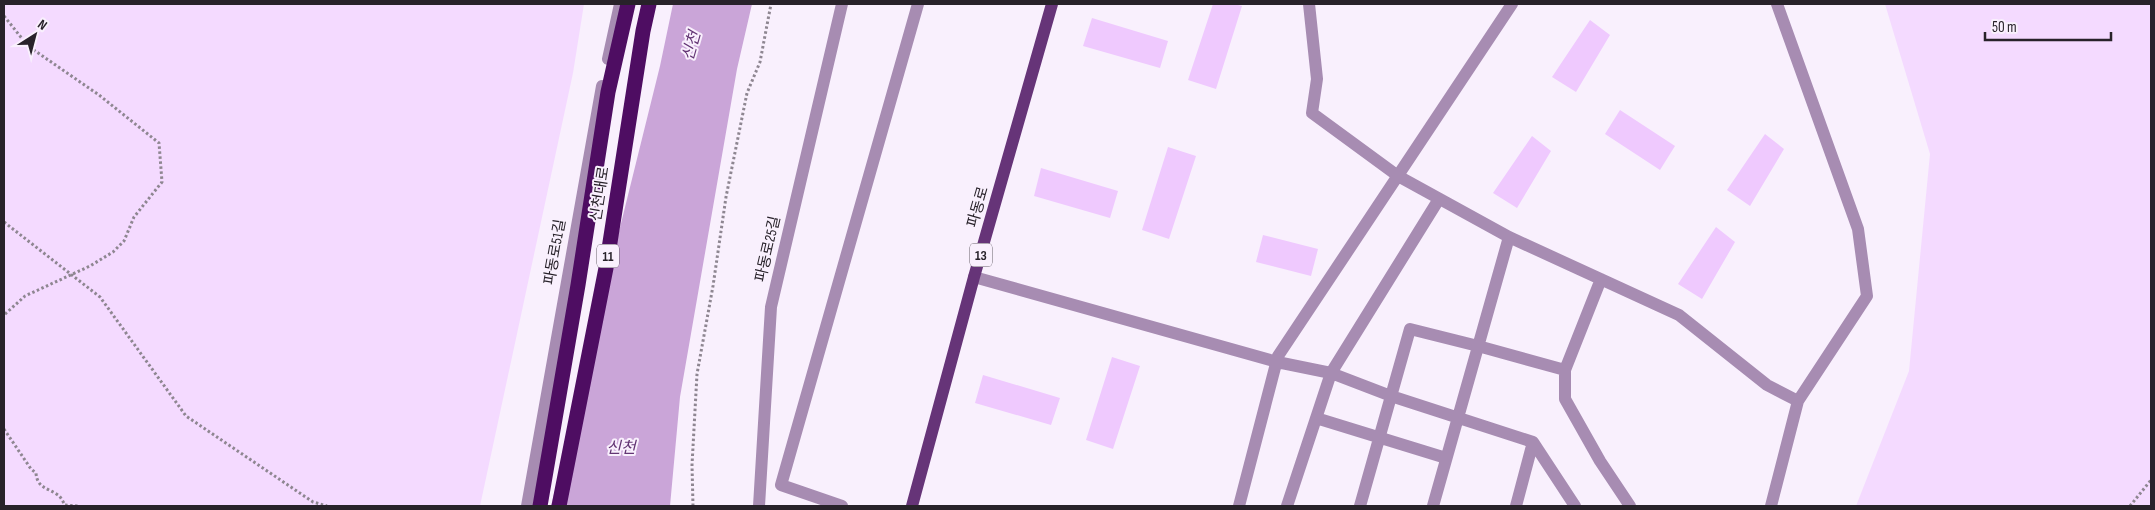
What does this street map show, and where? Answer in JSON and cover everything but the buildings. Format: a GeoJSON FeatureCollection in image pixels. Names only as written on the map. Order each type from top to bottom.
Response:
{"type":"FeatureCollection","features":[{"type":"Feature","properties":{"kind":"highway","name":"신천대로"},"geometry":{"type":"LineString","coordinates":[[540,506],[578,285],[608,92],[628,4]]}},
{"type":"Feature","properties":{"kind":"highway","name":"신천대로"},"geometry":{"type":"LineString","coordinates":[[559,506],[606,268],[643,31],[649,4]]}},
{"type":"Feature","properties":{"kind":"main road","name":"파동로"},"geometry":{"type":"LineString","coordinates":[[912,506],[974,277],[1052,4]]}},
{"type":"Feature","properties":{"kind":"street","name":"파동로51길"},"geometry":{"type":"LineString","coordinates":[[527,506],[595,119],[620,4]]}},
{"type":"Feature","properties":{"kind":"street","name":"파동로25길"},"geometry":{"type":"LineString","coordinates":[[759,506],[771,307],[842,4]]}},
{"type":"Feature","properties":{"kind":"street"},"geometry":{"type":"LineString","coordinates":[[781,485],[918,4]]}},
{"type":"Feature","properties":{"kind":"street"},"geometry":{"type":"LineString","coordinates":[[1309,4],[1317,79],[1312,113],[1398,176],[1439,199],[1509,237],[1679,315],[1767,385],[1798,401]]}},
{"type":"Feature","properties":{"kind":"street"},"geometry":{"type":"LineString","coordinates":[[1239,506],[1276,362],[1283,348],[1512,4]]}},
{"type":"Feature","properties":{"kind":"street"},"geometry":{"type":"LineString","coordinates":[[1771,506],[1798,401],[1867,296],[1858,229],[1777,4]]}},
{"type":"Feature","properties":{"kind":"street"},"geometry":{"type":"LineString","coordinates":[[1287,506],[1331,373],[1439,199]]}},
{"type":"Feature","properties":{"kind":"street"},"geometry":{"type":"LineString","coordinates":[[1432,506],[1509,237]]}},
{"type":"Feature","properties":{"kind":"street"},"geometry":{"type":"LineString","coordinates":[[974,277],[1276,362],[1331,373],[1391,396],[1533,442],[1576,506]]}},
{"type":"Feature","properties":{"kind":"street"},"geometry":{"type":"LineString","coordinates":[[1601,279],[1565,370],[1565,399],[1600,461],[1630,506]]}},
{"type":"Feature","properties":{"kind":"street"},"geometry":{"type":"LineString","coordinates":[[1360,506],[1410,330],[1565,370]]}},
{"type":"Feature","properties":{"kind":"street"},"geometry":{"type":"LineString","coordinates":[[1316,418],[1446,458]]}},
{"type":"Feature","properties":{"kind":"street"},"geometry":{"type":"LineString","coordinates":[[1516,506],[1533,442]]}},
{"type":"Feature","properties":{"kind":"street"},"geometry":{"type":"LineString","coordinates":[[760,478],[842,506]]}},
{"type":"Feature","properties":{"kind":"path"},"geometry":{"type":"LineString","coordinates":[[693,506],[692,464],[697,374],[713,286],[726,197],[747,93],[760,62],[771,4]]}},
{"type":"Feature","properties":{"kind":"path"},"geometry":{"type":"LineString","coordinates":[[4,16],[28,46],[98,94],[159,143],[162,182],[134,217],[124,241],[113,252],[90,266],[25,296],[4,315]]}},
{"type":"Feature","properties":{"kind":"path"},"geometry":{"type":"LineString","coordinates":[[4,222],[100,297],[186,416],[313,502],[327,506]]}},
{"type":"Feature","properties":{"kind":"path"},"geometry":{"type":"LineString","coordinates":[[4,429],[31,469],[36,473],[37,480],[41,486],[58,494],[65,505],[78,506]]}},
{"type":"Feature","properties":{"kind":"path"},"geometry":{"type":"LineString","coordinates":[[2130,506],[2151,480]]}},
{"type":"Feature","properties":{"kind":"shaded area"},"geometry":{"type":"Polygon","coordinates":[[[4,4],[584,4],[573,73],[480,506],[4,506],[4,4]]]}},
{"type":"Feature","properties":{"kind":"shaded area"},"geometry":{"type":"Polygon","coordinates":[[[1885,4],[2151,4],[2151,506],[1856,506],[1909,371],[1930,154],[1885,4]]]}},
{"type":"Feature","properties":{"kind":"water","name":"신천"},"geometry":{"type":"Polygon","coordinates":[[[673,4],[752,4],[737,69],[680,397],[670,506],[551,506],[660,66],[673,4]]]}}]}
